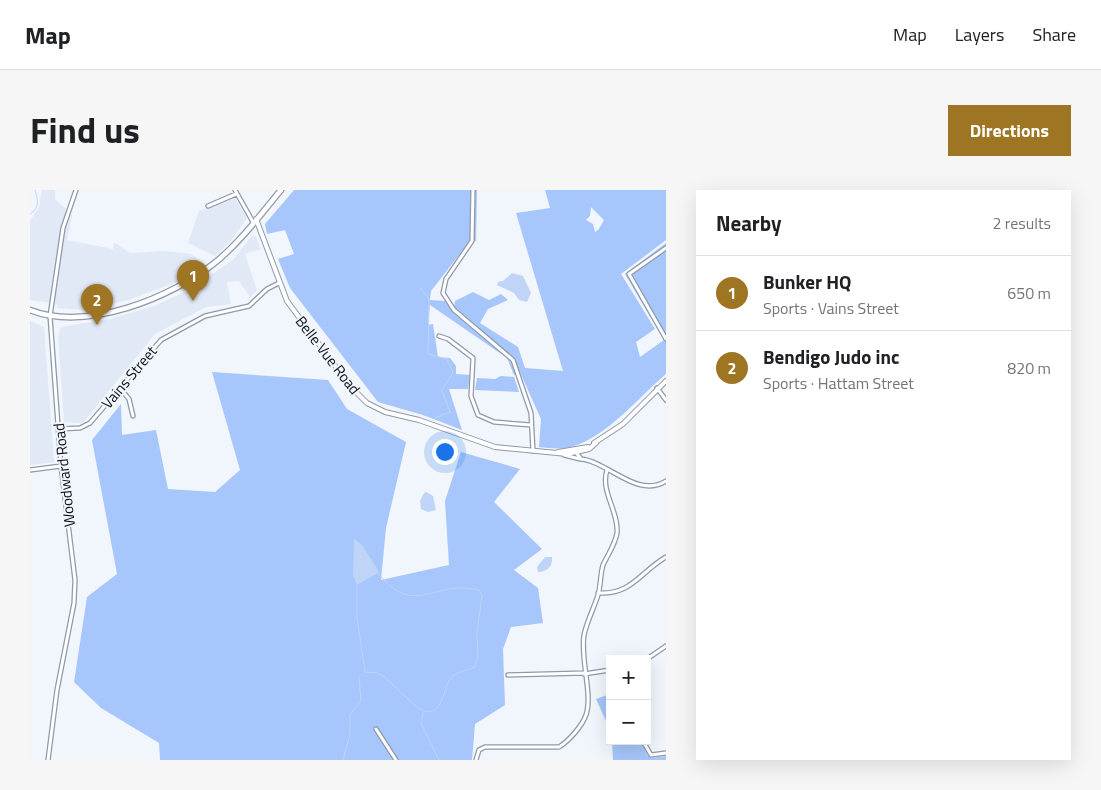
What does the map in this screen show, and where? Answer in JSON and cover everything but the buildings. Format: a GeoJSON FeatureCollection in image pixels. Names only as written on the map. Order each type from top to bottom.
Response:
{"type":"FeatureCollection","features":[{"type":"Feature","properties":{"kind":"main road"},"geometry":{"type":"LineString","coordinates":[[30,310],[50,316],[72,318],[98,314],[170,291],[219,260],[281,190]]}},
{"type":"Feature","properties":{"kind":"street","name":"Woodward Road"},"geometry":{"type":"LineString","coordinates":[[48,760],[57,690],[75,596],[74,566],[61,466],[50,316],[63,228],[76,190]]}},
{"type":"Feature","properties":{"kind":"street"},"geometry":{"type":"LineString","coordinates":[[473,190],[472,241],[446,279],[443,293],[454,310],[512,360],[530,413],[534,451]]}},
{"type":"Feature","properties":{"kind":"street","name":"Belle Vue Road"},"geometry":{"type":"LineString","coordinates":[[236,192],[262,233],[287,301],[350,386],[367,403],[385,412],[419,420],[488,446],[562,454],[588,449],[596,443]]}},
{"type":"Feature","properties":{"kind":"street"},"geometry":{"type":"LineString","coordinates":[[208,206],[236,192]]}},
{"type":"Feature","properties":{"kind":"street"},"geometry":{"type":"LineString","coordinates":[[666,248],[629,274],[666,338]]}},
{"type":"Feature","properties":{"kind":"street","name":"Vains Street"},"geometry":{"type":"LineString","coordinates":[[58,430],[80,428],[90,424],[149,352],[167,336],[205,316],[249,306],[267,289],[279,283]]}},
{"type":"Feature","properties":{"kind":"street"},"geometry":{"type":"LineString","coordinates":[[439,336],[448,339],[474,358],[471,396],[478,415],[494,422],[531,425]]}},
{"type":"Feature","properties":{"kind":"street"},"geometry":{"type":"LineString","coordinates":[[584,460],[577,451],[596,443],[623,424],[666,381]]}},
{"type":"Feature","properties":{"kind":"street"},"geometry":{"type":"LineString","coordinates":[[120,388],[130,399],[133,416]]}},
{"type":"Feature","properties":{"kind":"street"},"geometry":{"type":"LineString","coordinates":[[657,388],[666,400]]}},
{"type":"Feature","properties":{"kind":"street"},"geometry":{"type":"LineString","coordinates":[[584,460],[588,449]]}},
{"type":"Feature","properties":{"kind":"street","name":"Belle Vue Road"},"geometry":{"type":"LineString","coordinates":[[556,453],[577,451]]}},
{"type":"Feature","properties":{"kind":"street"},"geometry":{"type":"LineString","coordinates":[[562,454],[584,460],[640,484],[652,486],[666,480]]}},
{"type":"Feature","properties":{"kind":"street"},"geometry":{"type":"LineString","coordinates":[[30,470],[61,466]]}},
{"type":"Feature","properties":{"kind":"street"},"geometry":{"type":"LineString","coordinates":[[476,760],[479,750],[485,747],[552,748],[562,745],[581,723],[586,712],[588,700],[584,674],[584,635],[598,593],[602,569],[614,545],[617,532],[616,518],[605,481],[607,470]]}},
{"type":"Feature","properties":{"kind":"street"},"geometry":{"type":"LineString","coordinates":[[598,593],[615,593],[624,590],[666,557]]}},
{"type":"Feature","properties":{"kind":"street"},"geometry":{"type":"LineString","coordinates":[[651,656],[666,646]]}},
{"type":"Feature","properties":{"kind":"street"},"geometry":{"type":"LineString","coordinates":[[508,675],[584,674],[606,671]]}},
{"type":"Feature","properties":{"kind":"street"},"geometry":{"type":"LineString","coordinates":[[376,729],[396,760]]}},
{"type":"Feature","properties":{"kind":"street"},"geometry":{"type":"LineString","coordinates":[[646,745],[652,755],[666,753]]}},
{"type":"Feature","properties":{"kind":"shaded area"},"geometry":{"type":"Polygon","coordinates":[[[42,190],[55,190],[55,199],[72,215],[67,240],[113,249],[114,242],[130,253],[165,251],[191,254],[207,265],[177,282],[128,300],[85,310],[57,308],[57,304],[30,300],[30,221],[39,207],[42,190]]]}},
{"type":"Feature","properties":{"kind":"shaded area"},"geometry":{"type":"Polygon","coordinates":[[[294,190],[477,190],[476,241],[470,241],[431,291],[430,300],[445,301],[451,309],[509,358],[516,375],[514,375],[507,358],[430,305],[428,325],[433,324],[438,357],[450,358],[456,366],[456,374],[470,375],[468,389],[449,389],[462,430],[423,415],[378,402],[290,288],[278,259],[294,254],[285,230],[267,234],[265,224],[294,190]]]}},
{"type":"Feature","properties":{"kind":"shaded area"},"geometry":{"type":"Polygon","coordinates":[[[545,190],[666,190],[666,240],[621,274],[655,329],[636,342],[640,357],[664,340],[625,274],[666,243],[666,374],[599,434],[574,446],[561,448],[539,447],[541,419],[514,359],[454,308],[455,301],[473,292],[489,300],[501,294],[508,300],[488,309],[480,323],[518,347],[525,368],[563,371],[516,213],[550,208],[545,190]],[[591,207],[590,216],[586,220],[593,224],[595,232],[604,220],[591,207]]]}},
{"type":"Feature","properties":{"kind":"shaded area"},"geometry":{"type":"Polygon","coordinates":[[[235,198],[247,218],[230,242],[215,256],[188,243],[199,211],[235,198]]]}},
{"type":"Feature","properties":{"kind":"shaded area"},"geometry":{"type":"Polygon","coordinates":[[[252,236],[256,237],[261,249],[245,254],[257,291],[250,297],[239,281],[227,282],[231,304],[206,307],[155,334],[83,423],[64,422],[58,336],[61,327],[110,319],[154,306],[187,291],[233,260],[252,236]]]}},
{"type":"Feature","properties":{"kind":"shaded area"},"geometry":{"type":"Polygon","coordinates":[[[512,273],[523,276],[531,293],[527,302],[519,300],[514,293],[497,285],[498,282],[503,281],[512,273]]]}},
{"type":"Feature","properties":{"kind":"shaded area"},"geometry":{"type":"Polygon","coordinates":[[[30,321],[44,327],[54,462],[30,465],[30,321]]]}},
{"type":"Feature","properties":{"kind":"shaded area"},"geometry":{"type":"Polygon","coordinates":[[[212,372],[328,380],[347,409],[406,442],[386,528],[381,580],[449,565],[445,501],[461,452],[520,469],[494,502],[542,549],[514,570],[538,588],[543,623],[511,627],[503,649],[505,705],[475,724],[472,760],[160,760],[159,743],[101,708],[74,682],[87,597],[117,574],[92,440],[121,404],[122,435],[156,430],[168,489],[215,492],[240,470],[212,372]]]}},
{"type":"Feature","properties":{"kind":"shaded area"},"geometry":{"type":"Polygon","coordinates":[[[501,376],[514,377],[519,392],[475,390],[477,378],[495,379],[501,376]]]}},
{"type":"Feature","properties":{"kind":"shaded area"},"geometry":{"type":"Polygon","coordinates":[[[426,492],[433,496],[436,510],[428,512],[421,509],[420,501],[426,492]]]}},
{"type":"Feature","properties":{"kind":"shaded area"},"geometry":{"type":"Polygon","coordinates":[[[354,539],[362,545],[378,570],[378,573],[357,585],[353,575],[354,539]]]}},
{"type":"Feature","properties":{"kind":"shaded area"},"geometry":{"type":"Polygon","coordinates":[[[545,557],[552,557],[550,566],[547,570],[538,572],[537,567],[545,557]]]}},
{"type":"Feature","properties":{"kind":"shaded area"},"geometry":{"type":"Polygon","coordinates":[[[606,695],[606,721],[596,699],[606,695]]]}},
{"type":"Feature","properties":{"kind":"shaded area"},"geometry":{"type":"Polygon","coordinates":[[[612,745],[643,745],[651,758],[666,756],[666,760],[613,760],[612,745]]]}},
{"type":"Feature","properties":{"kind":"waterway"},"geometry":{"type":"LineString","coordinates":[[30,214],[37,206],[35,190]]}},
{"type":"Feature","properties":{"kind":"waterway"},"geometry":{"type":"LineString","coordinates":[[420,288],[429,299],[428,354],[447,359],[453,373],[442,390],[450,412],[435,418]]}},
{"type":"Feature","properties":{"kind":"waterway"},"geometry":{"type":"LineString","coordinates":[[357,585],[357,618],[365,672],[377,673],[383,676],[418,708],[432,711],[440,703],[452,676],[475,667],[478,656],[477,634],[482,595],[479,590],[463,588],[449,589],[425,595],[402,594],[378,573]]}},
{"type":"Feature","properties":{"kind":"waterway"},"geometry":{"type":"LineString","coordinates":[[343,760],[350,734],[350,715],[361,701],[359,677]]}},
{"type":"Feature","properties":{"kind":"waterway"},"geometry":{"type":"LineString","coordinates":[[423,713],[421,723],[439,760]]}},
{"type":"Feature","properties":{"kind":"place","name":"Bunker HQ"},"geometry":{"type":"Point","coordinates":[193,301]}},
{"type":"Feature","properties":{"kind":"place","name":"Bendigo Judo inc"},"geometry":{"type":"Point","coordinates":[97,325]}}]}
